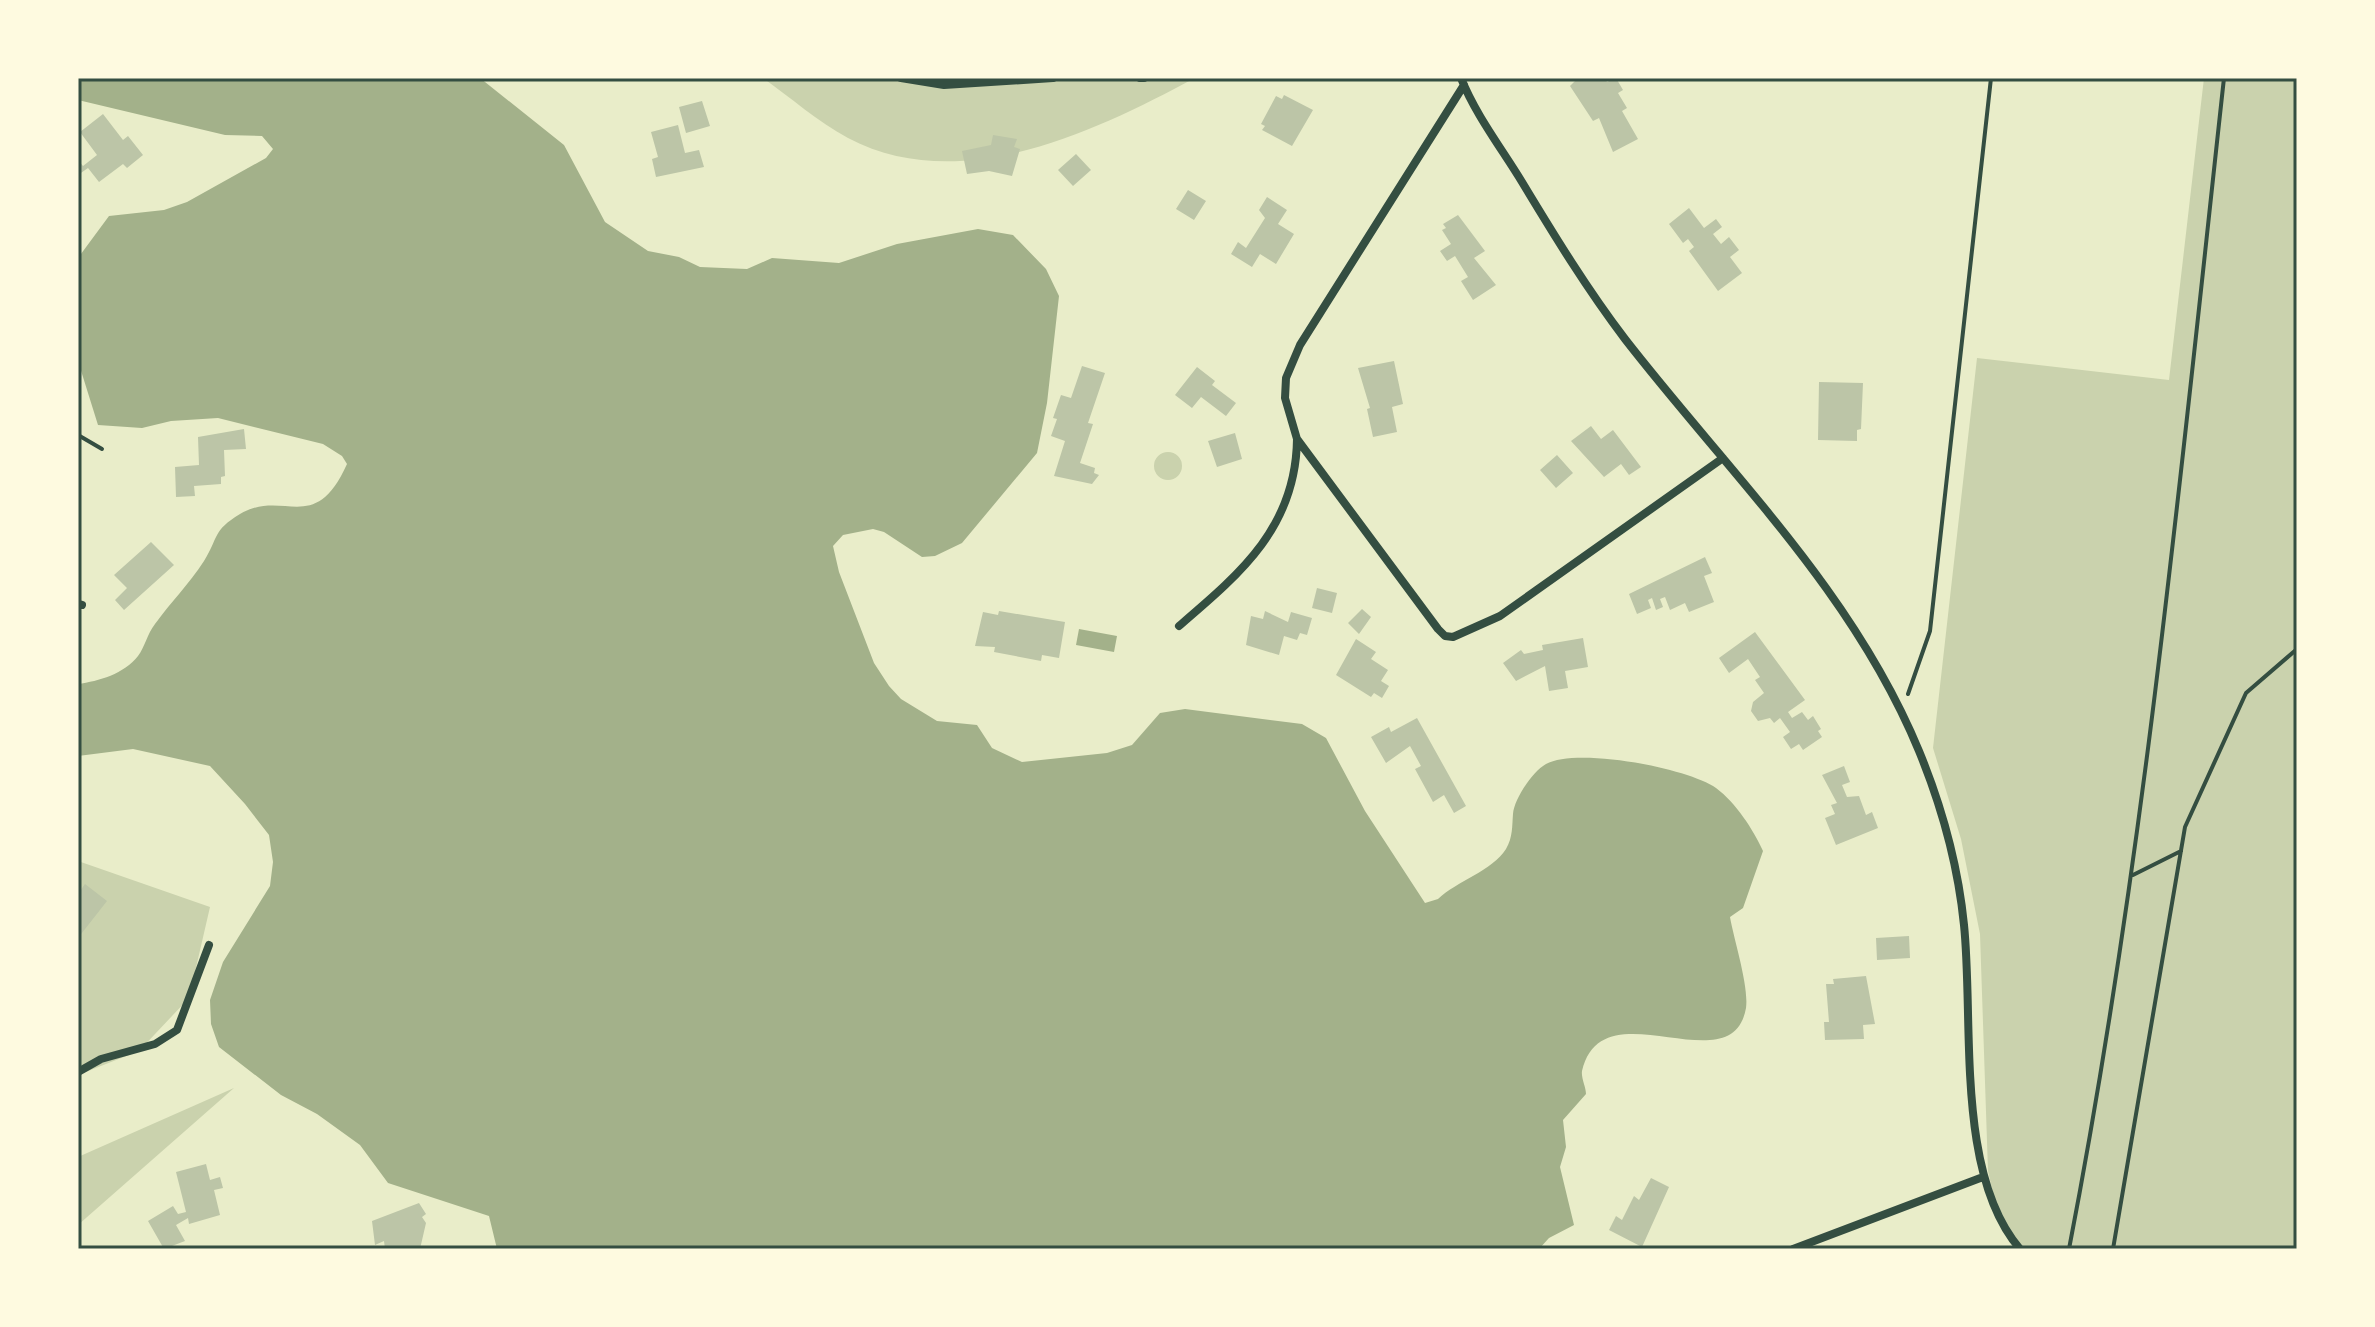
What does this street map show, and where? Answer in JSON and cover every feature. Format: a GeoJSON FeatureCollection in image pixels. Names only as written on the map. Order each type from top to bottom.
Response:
{"type":"FeatureCollection","features":[{"type":"Feature","properties":{"kind":"street"},"geometry":{"type":"LineString","coordinates":[[901,78],[944,85],[1053,78]]}},
{"type":"Feature","properties":{"kind":"street"},"geometry":{"type":"LineString","coordinates":[[1179,626],[1246,565],[1288,501],[1297,474],[1297,439],[1285,398],[1286,378],[1300,345],[1463,82],[1587,287],[1816,571],[1868,649],[1902,712],[1937,799],[1960,894],[1975,1127],[1983,1177],[1999,1220],[2020,1249]]}},
{"type":"Feature","properties":{"kind":"street"},"geometry":{"type":"LineString","coordinates":[[1297,439],[1438,629],[1445,636],[1453,637],[1500,616],[1723,458]]}},
{"type":"Feature","properties":{"kind":"street"},"geometry":{"type":"LineString","coordinates":[[78,1072],[101,1059],[155,1044],[177,1030],[209,945]]}},
{"type":"Feature","properties":{"kind":"street"},"geometry":{"type":"LineString","coordinates":[[1793,1249],[1983,1177]]}},
{"type":"Feature","properties":{"kind":"lane"},"geometry":{"type":"LineString","coordinates":[[78,435],[102,449]]}},
{"type":"Feature","properties":{"kind":"path"},"geometry":{"type":"LineString","coordinates":[[1902,712],[1930,631],[1991,78]]}},
{"type":"Feature","properties":{"kind":"path"},"geometry":{"type":"LineString","coordinates":[[2069,1249],[2099,1094],[2133,875],[2224,78]]}},
{"type":"Feature","properties":{"kind":"path"},"geometry":{"type":"LineString","coordinates":[[2113,1249],[2185,827],[2246,693],[2297,649]]}},
{"type":"Feature","properties":{"kind":"path"},"geometry":{"type":"LineString","coordinates":[[2133,875],[2181,850]]}},
{"type":"Feature","properties":{"kind":"shaded area"},"geometry":{"type":"Polygon","coordinates":[[[78,78],[480,78],[564,145],[605,222],[648,251],[679,257],[700,267],[747,269],[772,258],[839,263],[897,244],[978,229],[1013,235],[1046,269],[1059,296],[1047,403],[1037,453],[962,543],[935,556],[922,557],[884,532],[873,529],[843,535],[833,546],[839,572],[874,663],[889,686],[901,699],[937,721],[977,725],[992,748],[1022,762],[1107,753],[1132,745],[1160,713],[1185,709],[1302,724],[1326,738],[1365,811],[1425,903],[1438,899],[1500,857],[1510,840],[1513,814],[1520,793],[1546,764],[1561,759],[1606,759],[1658,767],[1702,781],[1716,788],[1737,809],[1763,851],[1743,908],[1730,917],[1746,999],[1746,1008],[1736,1030],[1717,1039],[1693,1040],[1639,1034],[1614,1036],[1594,1047],[1582,1071],[1586,1094],[1563,1120],[1566,1147],[1560,1167],[1574,1225],[1549,1238],[1539,1249],[497,1249],[489,1216],[388,1183],[360,1145],[317,1114],[281,1095],[219,1047],[211,1024],[210,1000],[223,962],[270,886],[273,862],[269,835],[245,804],[210,766],[133,749],[78,756],[78,684],[111,676],[132,662],[152,628],[209,553],[220,530],[231,520],[256,507],[298,507],[323,499],[335,486],[347,464],[342,456],[323,444],[218,418],[171,421],[142,428],[98,425],[78,361],[78,258],[109,216],[164,210],[187,202],[266,158],[273,149],[262,136],[225,135],[78,100],[78,78]]]}},
{"type":"Feature","properties":{"kind":"shaded area"},"geometry":{"type":"Polygon","coordinates":[[[763,78],[1195,78],[1156,99],[1070,136],[1026,150],[980,159],[935,161],[891,155],[848,138],[763,78]]]}},
{"type":"Feature","properties":{"kind":"shaded area"},"geometry":{"type":"Polygon","coordinates":[[[2204,78],[2297,78],[2297,1249],[2021,1249],[1997,1211],[1988,1171],[1980,934],[1961,839],[1933,748],[1977,358],[2169,380],[2204,78]]]}},
{"type":"Feature","properties":{"kind":"shaded area"},"geometry":{"type":"Polygon","coordinates":[[[1168,452],[1178,456],[1182,466],[1178,476],[1168,480],[1158,476],[1154,466],[1158,456],[1168,452]]]}},
{"type":"Feature","properties":{"kind":"shaded area"},"geometry":{"type":"Polygon","coordinates":[[[1079,629],[1117,636],[1114,652],[1076,645],[1079,629]]]}},
{"type":"Feature","properties":{"kind":"shaded area"},"geometry":{"type":"Polygon","coordinates":[[[78,861],[210,907],[189,998],[139,1051],[78,1075],[78,861]]]}},
{"type":"Feature","properties":{"kind":"shaded area"},"geometry":{"type":"Polygon","coordinates":[[[234,1088],[78,1225],[78,1157],[234,1088]]]}},
{"type":"Feature","properties":{"kind":"building"},"geometry":{"type":"Polygon","coordinates":[[[1578,78],[1605,78],[1607,82],[1616,78],[1623,90],[1618,93],[1627,108],[1622,111],[1638,139],[1613,152],[1599,118],[1593,121],[1570,86],[1578,78]]]}},
{"type":"Feature","properties":{"kind":"building"},"geometry":{"type":"Polygon","coordinates":[[[1284,95],[1313,110],[1292,146],[1262,130],[1265,126],[1261,124],[1276,96],[1282,99],[1284,95]]]}},
{"type":"Feature","properties":{"kind":"building"},"geometry":{"type":"Polygon","coordinates":[[[702,101],[710,126],[686,133],[679,107],[702,101]]]}},
{"type":"Feature","properties":{"kind":"building"},"geometry":{"type":"Polygon","coordinates":[[[103,114],[123,140],[128,136],[143,155],[127,168],[123,164],[99,182],[88,168],[78,175],[78,160],[83,166],[97,155],[80,132],[103,114]]]}},
{"type":"Feature","properties":{"kind":"building"},"geometry":{"type":"Polygon","coordinates":[[[678,125],[685,153],[699,150],[704,167],[656,177],[652,159],[658,157],[651,132],[678,125]]]}},
{"type":"Feature","properties":{"kind":"building"},"geometry":{"type":"Polygon","coordinates":[[[993,135],[1017,139],[1014,147],[1020,149],[1012,176],[989,171],[967,174],[962,151],[991,145],[993,135]]]}},
{"type":"Feature","properties":{"kind":"building"},"geometry":{"type":"Polygon","coordinates":[[[1076,154],[1091,170],[1073,186],[1058,170],[1076,154]]]}},
{"type":"Feature","properties":{"kind":"building"},"geometry":{"type":"Polygon","coordinates":[[[1188,190],[1206,201],[1194,220],[1176,209],[1188,190]]]}},
{"type":"Feature","properties":{"kind":"building"},"geometry":{"type":"Polygon","coordinates":[[[1267,197],[1287,210],[1278,224],[1294,234],[1276,264],[1260,254],[1252,267],[1231,254],[1238,242],[1246,248],[1265,218],[1259,210],[1267,197]]]}},
{"type":"Feature","properties":{"kind":"building"},"geometry":{"type":"Polygon","coordinates":[[[1689,208],[1704,228],[1716,219],[1722,227],[1713,234],[1721,244],[1729,237],[1739,250],[1730,257],[1742,273],[1718,291],[1689,251],[1694,247],[1688,239],[1683,243],[1669,224],[1689,208]]]}},
{"type":"Feature","properties":{"kind":"building"},"geometry":{"type":"Polygon","coordinates":[[[1458,215],[1485,251],[1474,258],[1496,285],[1473,300],[1461,281],[1468,277],[1455,256],[1447,261],[1440,251],[1451,244],[1442,230],[1446,228],[1443,224],[1458,215]]]}},
{"type":"Feature","properties":{"kind":"building"},"geometry":{"type":"Polygon","coordinates":[[[1394,361],[1403,404],[1392,407],[1397,432],[1373,437],[1367,409],[1370,408],[1358,368],[1394,361]]]}},
{"type":"Feature","properties":{"kind":"building"},"geometry":{"type":"Polygon","coordinates":[[[1082,366],[1105,373],[1088,423],[1093,424],[1080,463],[1095,468],[1094,473],[1099,475],[1092,484],[1054,476],[1065,441],[1051,436],[1057,419],[1053,418],[1061,395],[1071,398],[1082,366]]]}},
{"type":"Feature","properties":{"kind":"building"},"geometry":{"type":"Polygon","coordinates":[[[1197,367],[1215,381],[1212,385],[1236,403],[1226,416],[1201,397],[1192,408],[1175,395],[1197,367]]]}},
{"type":"Feature","properties":{"kind":"building"},"geometry":{"type":"Polygon","coordinates":[[[1819,382],[1863,383],[1861,429],[1857,430],[1857,441],[1818,440],[1819,382]]]}},
{"type":"Feature","properties":{"kind":"building"},"geometry":{"type":"Polygon","coordinates":[[[1591,426],[1601,439],[1613,430],[1641,467],[1629,475],[1621,464],[1604,477],[1571,441],[1591,426]]]}},
{"type":"Feature","properties":{"kind":"building"},"geometry":{"type":"Polygon","coordinates":[[[244,429],[246,449],[224,450],[225,476],[221,477],[221,484],[194,486],[195,496],[176,497],[175,467],[199,465],[198,437],[244,429]]]}},
{"type":"Feature","properties":{"kind":"building"},"geometry":{"type":"Polygon","coordinates":[[[1235,433],[1242,459],[1217,467],[1208,441],[1235,433]]]}},
{"type":"Feature","properties":{"kind":"building"},"geometry":{"type":"Polygon","coordinates":[[[1557,455],[1573,473],[1556,488],[1540,470],[1557,455]]]}},
{"type":"Feature","properties":{"kind":"building"},"geometry":{"type":"Polygon","coordinates":[[[151,542],[174,565],[124,610],[115,600],[127,588],[114,575],[151,542]]]}},
{"type":"Feature","properties":{"kind":"building"},"geometry":{"type":"Polygon","coordinates":[[[1705,557],[1712,573],[1704,576],[1714,602],[1689,612],[1685,603],[1670,610],[1665,597],[1660,599],[1663,607],[1656,610],[1652,598],[1648,600],[1651,608],[1637,614],[1629,594],[1705,557]]]}},
{"type":"Feature","properties":{"kind":"building"},"geometry":{"type":"Polygon","coordinates":[[[1317,588],[1337,593],[1332,613],[1312,608],[1317,588]]]}},
{"type":"Feature","properties":{"kind":"building"},"geometry":{"type":"Polygon","coordinates":[[[1362,609],[1371,617],[1359,634],[1348,623],[1362,609]]]}},
{"type":"Feature","properties":{"kind":"building"},"geometry":{"type":"Polygon","coordinates":[[[999,611],[1065,622],[1059,658],[1042,655],[1041,661],[994,652],[995,647],[975,646],[983,612],[998,615],[999,611]]]}},
{"type":"Feature","properties":{"kind":"building"},"geometry":{"type":"Polygon","coordinates":[[[1265,611],[1288,622],[1291,612],[1312,618],[1307,635],[1300,633],[1297,640],[1284,636],[1279,655],[1246,645],[1251,616],[1263,619],[1265,611]]]}},
{"type":"Feature","properties":{"kind":"building"},"geometry":{"type":"Polygon","coordinates":[[[1755,632],[1805,700],[1788,712],[1792,718],[1802,712],[1808,720],[1813,716],[1821,729],[1818,731],[1822,737],[1803,750],[1799,744],[1791,749],[1783,737],[1790,732],[1780,718],[1774,723],[1770,718],[1758,721],[1751,711],[1753,702],[1764,693],[1755,680],[1760,677],[1748,659],[1729,673],[1719,658],[1755,632]]]}},
{"type":"Feature","properties":{"kind":"building"},"geometry":{"type":"Polygon","coordinates":[[[1583,638],[1588,667],[1565,671],[1568,688],[1549,691],[1545,666],[1516,681],[1503,663],[1521,650],[1524,654],[1543,650],[1542,645],[1583,638]]]}},
{"type":"Feature","properties":{"kind":"building"},"geometry":{"type":"Polygon","coordinates":[[[1356,639],[1376,652],[1371,659],[1388,670],[1381,681],[1389,686],[1382,698],[1374,693],[1371,697],[1336,675],[1356,639]]]}},
{"type":"Feature","properties":{"kind":"building"},"geometry":{"type":"Polygon","coordinates":[[[1417,718],[1466,806],[1454,813],[1444,795],[1433,802],[1415,769],[1421,766],[1410,746],[1386,763],[1371,737],[1389,727],[1391,732],[1417,718]]]}},
{"type":"Feature","properties":{"kind":"building"},"geometry":{"type":"Polygon","coordinates":[[[1844,766],[1850,782],[1842,785],[1847,797],[1859,796],[1866,815],[1872,812],[1878,828],[1836,845],[1825,818],[1835,814],[1831,805],[1837,803],[1822,775],[1844,766]]]}},
{"type":"Feature","properties":{"kind":"building"},"geometry":{"type":"Polygon","coordinates":[[[85,884],[107,901],[78,938],[78,894],[85,884]]]}},
{"type":"Feature","properties":{"kind":"building"},"geometry":{"type":"Polygon","coordinates":[[[1909,936],[1910,958],[1877,960],[1876,938],[1909,936]]]}},
{"type":"Feature","properties":{"kind":"building"},"geometry":{"type":"Polygon","coordinates":[[[1866,976],[1875,1024],[1863,1025],[1864,1039],[1825,1040],[1824,1022],[1829,1022],[1826,984],[1834,984],[1833,979],[1866,976]]]}},
{"type":"Feature","properties":{"kind":"building"},"geometry":{"type":"Polygon","coordinates":[[[206,1164],[210,1180],[220,1177],[223,1188],[214,1190],[220,1215],[189,1224],[188,1218],[176,1225],[185,1241],[164,1249],[148,1221],[173,1206],[178,1214],[186,1212],[176,1172],[206,1164]]]}},
{"type":"Feature","properties":{"kind":"building"},"geometry":{"type":"Polygon","coordinates":[[[1651,1178],[1669,1187],[1642,1247],[1609,1230],[1616,1216],[1622,1220],[1634,1196],[1639,1200],[1651,1178]]]}},
{"type":"Feature","properties":{"kind":"building"},"geometry":{"type":"Polygon","coordinates":[[[419,1203],[426,1214],[422,1217],[426,1223],[420,1249],[385,1249],[384,1241],[375,1245],[372,1221],[419,1203]]]}}]}
